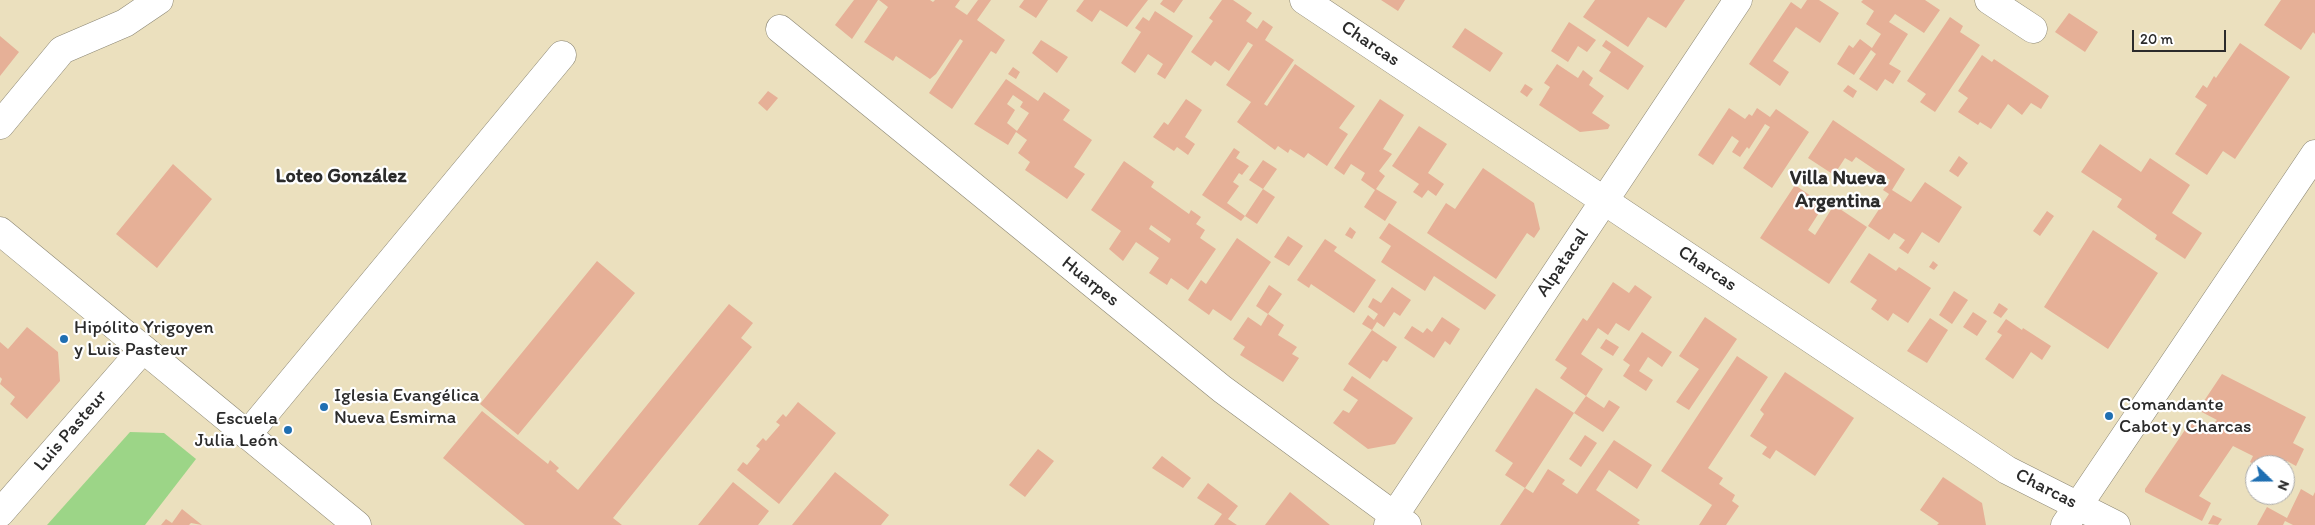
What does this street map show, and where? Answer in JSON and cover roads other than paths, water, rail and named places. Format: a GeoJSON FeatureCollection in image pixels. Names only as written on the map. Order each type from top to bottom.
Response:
{"type":"FeatureCollection","features":[{"type":"Feature","properties":{"kind":"street"},"geometry":{"type":"LineString","coordinates":[[0,125],[62,50],[125,23],[159,0]]}},
{"type":"Feature","properties":{"kind":"street","name":"Charcas"},"geometry":{"type":"LineString","coordinates":[[1304,0],[2072,515],[2116,525]]}},
{"type":"Feature","properties":{"kind":"street","name":"Alpatacal"},"geometry":{"type":"LineString","coordinates":[[1397,522],[1604,201],[1738,0]]}},
{"type":"Feature","properties":{"kind":"street"},"geometry":{"type":"LineString","coordinates":[[1989,0],[2033,29]]}},
{"type":"Feature","properties":{"kind":"street","name":"Huarpes"},"geometry":{"type":"LineString","coordinates":[[780,29],[1222,389],[1397,522]]}},
{"type":"Feature","properties":{"kind":"street"},"geometry":{"type":"LineString","coordinates":[[247,435],[562,54]]}},
{"type":"Feature","properties":{"kind":"street"},"geometry":{"type":"LineString","coordinates":[[2072,515],[2315,154]]}},
{"type":"Feature","properties":{"kind":"street"},"geometry":{"type":"LineString","coordinates":[[0,232],[357,525]]}},
{"type":"Feature","properties":{"kind":"street","name":"Luis Pasteur"},"geometry":{"type":"LineString","coordinates":[[0,514],[143,349]]}},
{"type":"Feature","properties":{"kind":"place","name":"Hipólito Yrigoyen y Luis Pasteur"},"geometry":{"type":"Point","coordinates":[64,339]}},
{"type":"Feature","properties":{"kind":"place","name":"Iglesia Evangélica Nueva Esmirna"},"geometry":{"type":"Point","coordinates":[324,407]}},
{"type":"Feature","properties":{"kind":"place","name":"Comandante Cabot y Charcas"},"geometry":{"type":"Point","coordinates":[2109,416]}},
{"type":"Feature","properties":{"kind":"place","name":"Escuela Julia León"},"geometry":{"type":"Point","coordinates":[288,430]}},
{"type":"Feature","properties":{"kind":"district","name":"Loteo González"},"geometry":{"type":"Point","coordinates":[341,177]}},
{"type":"Feature","properties":{"kind":"district","name":"Villa Nueva Argentina"},"geometry":{"type":"Point","coordinates":[1838,190]}}]}
